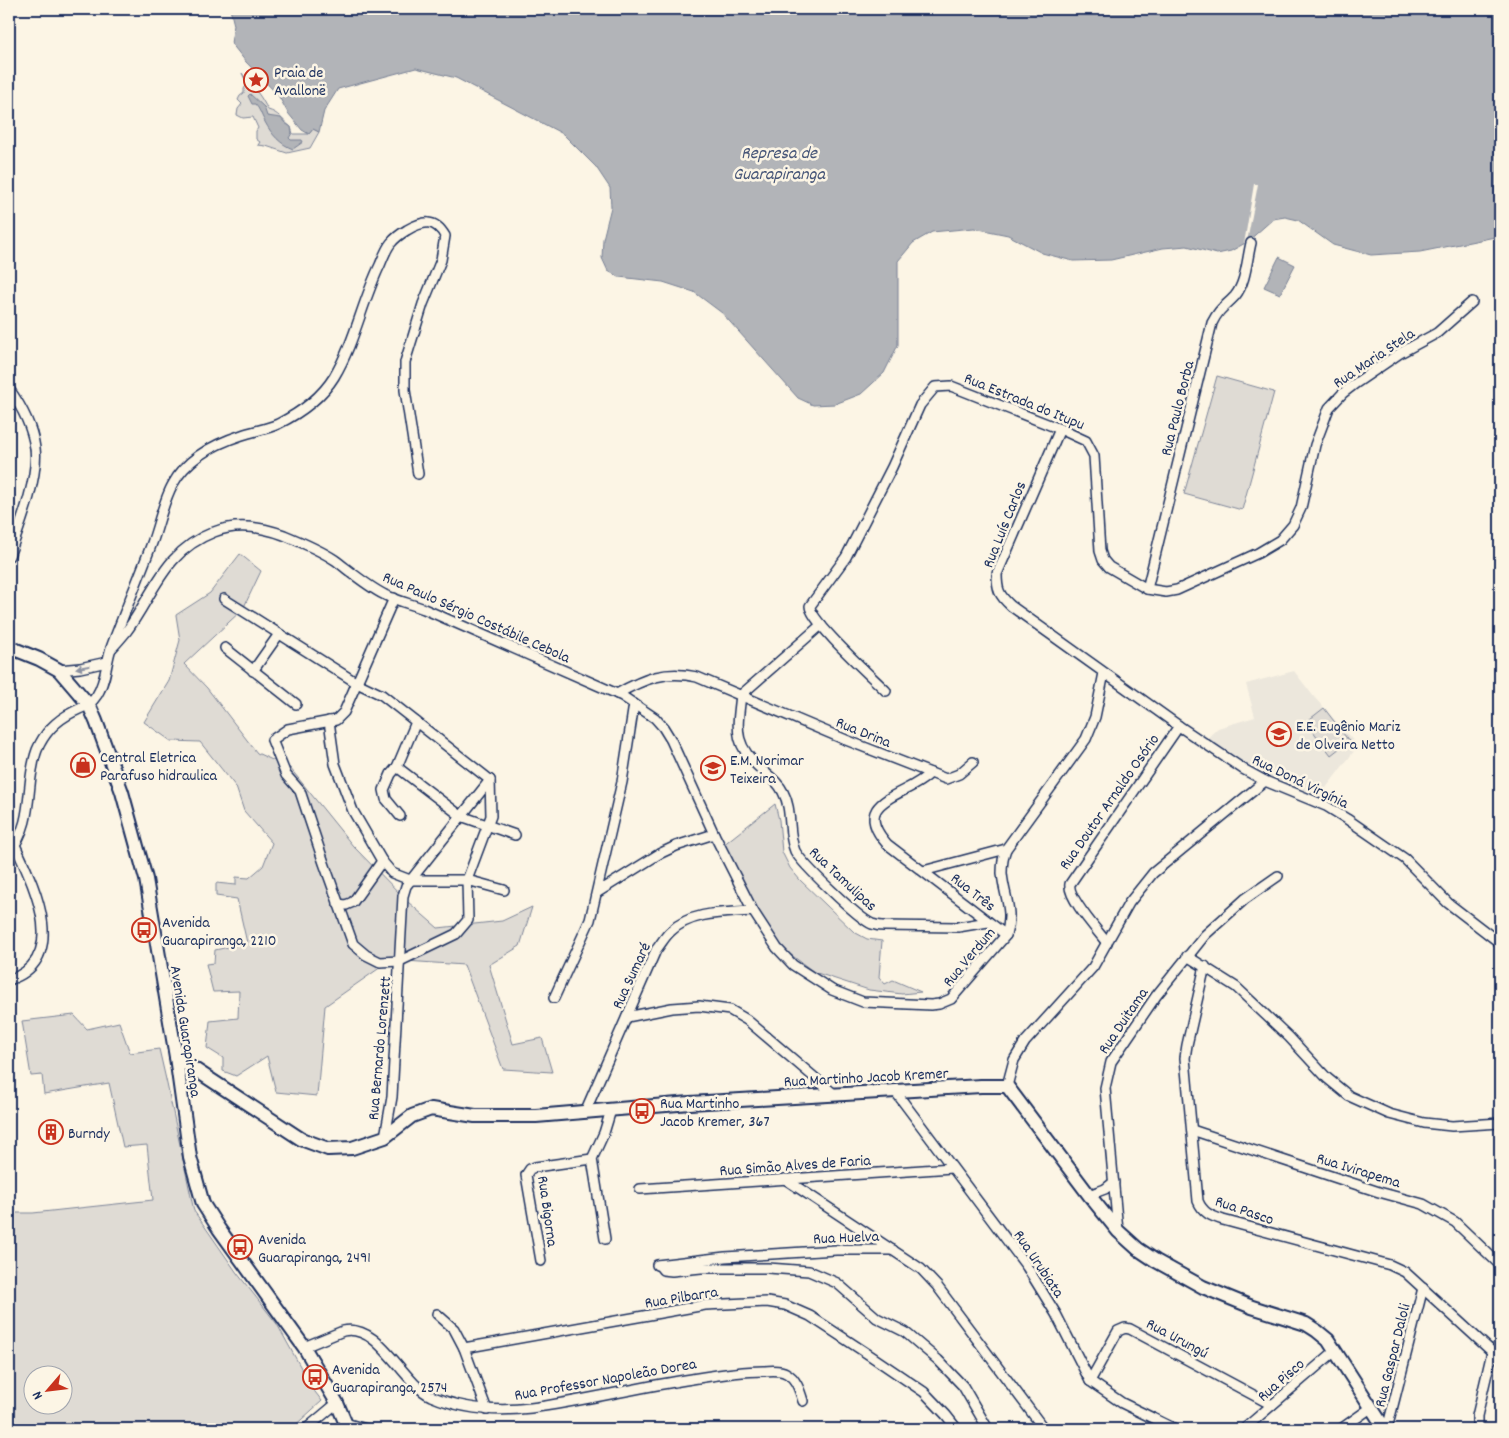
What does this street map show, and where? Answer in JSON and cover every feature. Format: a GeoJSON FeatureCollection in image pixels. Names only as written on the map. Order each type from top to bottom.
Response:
{"type":"FeatureCollection","features":[{"type":"Feature","properties":{"kind":"street"},"geometry":{"type":"LineString","coordinates":[[9,852],[16,844],[22,832],[27,815],[37,751],[43,737],[55,723],[89,705],[97,695],[106,662],[151,546],[172,485],[189,463],[208,449],[239,436],[276,425],[320,396],[334,378],[347,354],[376,272],[391,242],[401,234],[424,223],[432,223],[438,226],[445,236],[441,260],[423,304],[405,362],[405,390],[418,474]]}},
{"type":"Feature","properties":{"kind":"street","name":"Rua Paulo Borba"},"geometry":{"type":"LineString","coordinates":[[1147,589],[1212,322],[1218,312],[1235,296],[1240,288],[1251,243]]}},
{"type":"Feature","properties":{"kind":"street","name":"Rua Maria Stela"},"geometry":{"type":"LineString","coordinates":[[1258,553],[1280,540],[1293,526],[1301,508],[1315,445],[1328,408],[1356,383],[1400,353],[1436,333],[1472,302]]}},
{"type":"Feature","properties":{"kind":"street","name":"Rua Estrada do Itupu"},"geometry":{"type":"LineString","coordinates":[[821,625],[811,612],[810,606],[846,557],[892,467],[920,405],[935,387],[951,386],[1086,441],[1094,456],[1100,551],[1103,560],[1108,567],[1147,589],[1166,592],[1177,590],[1258,553]]}},
{"type":"Feature","properties":{"kind":"street"},"geometry":{"type":"LineString","coordinates":[[9,389],[26,415],[31,428],[35,450],[33,478],[9,556]]}},
{"type":"Feature","properties":{"kind":"street","name":"Rua Luís Carlos"},"geometry":{"type":"LineString","coordinates":[[1060,429],[997,574],[997,588],[1002,598],[1011,606],[1104,673]]}},
{"type":"Feature","properties":{"kind":"street","name":"Rua Paulo Sérgio Costábile Cebola"},"geometry":{"type":"LineString","coordinates":[[111,649],[125,632],[171,562],[192,544],[214,532],[245,526],[265,529],[284,535],[319,550],[354,576],[385,595],[422,608],[617,694]]}},
{"type":"Feature","properties":{"kind":"street"},"geometry":{"type":"LineString","coordinates":[[394,598],[344,712],[336,720],[288,730],[272,740],[286,776],[300,791],[353,944],[380,962],[400,961],[456,934],[462,929],[468,920],[467,880],[491,816],[490,780]]}},
{"type":"Feature","properties":{"kind":"street"},"geometry":{"type":"LineString","coordinates":[[224,599],[357,683],[382,695],[490,780]]}},
{"type":"Feature","properties":{"kind":"street"},"geometry":{"type":"LineString","coordinates":[[617,694],[650,678],[677,674],[697,677],[741,695],[821,625],[886,691]]}},
{"type":"Feature","properties":{"kind":"street"},"geometry":{"type":"LineString","coordinates":[[254,671],[279,634]]}},
{"type":"Feature","properties":{"kind":"street","name":"Avenida Guarapiranga"},"geometry":{"type":"LineString","coordinates":[[9,647],[33,656],[59,670],[89,705],[122,792],[146,879],[176,1057],[190,1157],[202,1204],[218,1229],[304,1346],[337,1403],[347,1426]]}},
{"type":"Feature","properties":{"kind":"street"},"geometry":{"type":"LineString","coordinates":[[225,648],[296,704]]}},
{"type":"Feature","properties":{"kind":"street"},"geometry":{"type":"LineString","coordinates":[[59,670],[80,668],[106,662]]}},
{"type":"Feature","properties":{"kind":"street","name":"Rua Doná Virgínia"},"geometry":{"type":"LineString","coordinates":[[1104,673],[1178,726],[1243,769],[1265,781],[1326,806],[1347,819],[1405,859],[1448,903],[1500,942]]}},
{"type":"Feature","properties":{"kind":"street","name":"Rua Verdum"},"geometry":{"type":"LineString","coordinates":[[617,694],[655,718],[667,734],[753,911],[777,948],[793,965],[832,990],[863,1002],[912,1006],[945,1003],[958,993],[1006,935],[1010,922],[1010,909],[1002,871],[1006,849],[1086,739],[1095,717],[1104,673]]}},
{"type":"Feature","properties":{"kind":"street","name":"Rua Drina"},"geometry":{"type":"LineString","coordinates":[[741,695],[846,740],[946,779],[959,774],[973,762]]}},
{"type":"Feature","properties":{"kind":"street","name":"Rua Tamulipas"},"geometry":{"type":"LineString","coordinates":[[741,695],[738,724],[742,747],[752,761],[782,790],[788,808],[791,839],[796,852],[806,866],[855,912],[872,924],[883,926],[958,928],[988,922]]}},
{"type":"Feature","properties":{"kind":"street"},"geometry":{"type":"LineString","coordinates":[[554,998],[590,920],[598,892],[622,782],[634,704]]}},
{"type":"Feature","properties":{"kind":"street"},"geometry":{"type":"LineString","coordinates":[[329,721],[335,764],[353,811],[382,861],[392,873],[410,880],[467,880],[504,890]]}},
{"type":"Feature","properties":{"kind":"street"},"geometry":{"type":"LineString","coordinates":[[400,816],[386,799],[384,790],[391,774],[397,767],[416,722]]}},
{"type":"Feature","properties":{"kind":"street","name":"Rua Doutor Arnaldo Osório"},"geometry":{"type":"LineString","coordinates":[[1108,943],[1072,897],[1069,887],[1178,726]]}},
{"type":"Feature","properties":{"kind":"street"},"geometry":{"type":"LineString","coordinates":[[397,767],[461,816],[515,834]]}},
{"type":"Feature","properties":{"kind":"street","name":"Rua Três"},"geometry":{"type":"LineString","coordinates":[[930,773],[916,784],[882,802],[875,817],[880,837],[1006,935]]}},
{"type":"Feature","properties":{"kind":"street"},"geometry":{"type":"LineString","coordinates":[[410,880],[490,780]]}},
{"type":"Feature","properties":{"kind":"street"},"geometry":{"type":"LineString","coordinates":[[1265,781],[1153,873],[1129,903],[1093,967],[1025,1042],[1014,1060],[1008,1086],[1118,1231],[1156,1262],[1203,1287],[1252,1307],[1306,1324],[1317,1331],[1328,1340],[1386,1429]]}},
{"type":"Feature","properties":{"kind":"street"},"geometry":{"type":"LineString","coordinates":[[598,892],[659,854],[676,846],[714,834]]}},
{"type":"Feature","properties":{"kind":"street"},"geometry":{"type":"LineString","coordinates":[[9,980],[26,972],[34,963],[42,941],[43,926],[33,884],[16,844]]}},
{"type":"Feature","properties":{"kind":"street"},"geometry":{"type":"LineString","coordinates":[[923,871],[1006,849]]}},
{"type":"Feature","properties":{"kind":"street"},"geometry":{"type":"LineString","coordinates":[[338,904],[346,905],[353,902],[382,861]]}},
{"type":"Feature","properties":{"kind":"street","name":"Rua Duitama"},"geometry":{"type":"LineString","coordinates":[[1118,1231],[1105,1088],[1107,1074],[1117,1051],[1187,956],[1205,935],[1228,913],[1278,876]]}},
{"type":"Feature","properties":{"kind":"street","name":"Rua Bernardo Lorenzett"},"geometry":{"type":"LineString","coordinates":[[385,1137],[392,1097],[403,896],[410,880]]}},
{"type":"Feature","properties":{"kind":"street","name":"Rua Sumaré"},"geometry":{"type":"LineString","coordinates":[[585,1112],[656,950],[670,932],[692,918],[712,914],[753,911]]}},
{"type":"Feature","properties":{"kind":"street"},"geometry":{"type":"LineString","coordinates":[[1187,956],[1236,987],[1290,1037],[1327,1078],[1349,1096],[1389,1114],[1424,1123],[1452,1126],[1500,1123]]}},
{"type":"Feature","properties":{"kind":"street","name":"Rua Pasco"},"geometry":{"type":"LineString","coordinates":[[1204,966],[1186,1051],[1186,1079],[1198,1201],[1205,1212],[1223,1220],[1390,1265],[1405,1272],[1500,1359]]}},
{"type":"Feature","properties":{"kind":"street"},"geometry":{"type":"LineString","coordinates":[[627,1017],[672,1008],[699,1006],[730,1010],[747,1020],[835,1095]]}},
{"type":"Feature","properties":{"kind":"street","name":"Rua Martinho Jacob Kremer"},"geometry":{"type":"LineString","coordinates":[[176,1057],[301,1139],[315,1146],[328,1149],[346,1149],[385,1137],[412,1116],[431,1109],[490,1116],[585,1112],[690,1103],[895,1091],[1008,1086]]}},
{"type":"Feature","properties":{"kind":"street","name":"Rua Urubiata"},"geometry":{"type":"LineString","coordinates":[[895,1091],[1038,1283],[1090,1380],[1122,1403],[1175,1429]]}},
{"type":"Feature","properties":{"kind":"street"},"geometry":{"type":"LineString","coordinates":[[606,1239],[592,1158],[604,1133],[611,1110]]}},
{"type":"Feature","properties":{"kind":"street","name":"Rua Ivirapema"},"geometry":{"type":"LineString","coordinates":[[1192,1130],[1379,1192],[1424,1204],[1455,1222],[1500,1265]]}},
{"type":"Feature","properties":{"kind":"street","name":"Rua Bigorna"},"geometry":{"type":"LineString","coordinates":[[541,1261],[527,1172],[535,1167],[592,1158]]}},
{"type":"Feature","properties":{"kind":"street","name":"Rua Simão Alves de Faria"},"geometry":{"type":"LineString","coordinates":[[640,1189],[952,1168]]}},
{"type":"Feature","properties":{"kind":"street"},"geometry":{"type":"LineString","coordinates":[[785,1179],[895,1251]]}},
{"type":"Feature","properties":{"kind":"street"},"geometry":{"type":"LineString","coordinates":[[1089,1195],[1105,1189],[1114,1182]]}},
{"type":"Feature","properties":{"kind":"street","name":"Rua Huelva"},"geometry":{"type":"LineString","coordinates":[[988,1429],[963,1386],[938,1360],[904,1332],[876,1318],[837,1284],[809,1271],[768,1268],[701,1268],[672,1271],[663,1270],[657,1265],[725,1257],[836,1250],[895,1251],[921,1268],[929,1276],[1044,1429]]}},
{"type":"Feature","properties":{"kind":"street","name":"Rua Gaspar Daloli"},"geometry":{"type":"LineString","coordinates":[[1386,1429],[1423,1288]]}},
{"type":"Feature","properties":{"kind":"street","name":"Rua Pilbarra"},"geometry":{"type":"LineString","coordinates":[[464,1348],[705,1305],[766,1302],[785,1305],[810,1316],[924,1392],[957,1429]]}},
{"type":"Feature","properties":{"kind":"street"},"geometry":{"type":"LineString","coordinates":[[437,1314],[454,1329],[464,1348],[487,1410]]}},
{"type":"Feature","properties":{"kind":"street","name":"Rua Urungú"},"geometry":{"type":"LineString","coordinates":[[1090,1380],[1118,1332],[1125,1328],[1272,1405]]}},
{"type":"Feature","properties":{"kind":"street","name":"Rua Professor Napoleão Dorea"},"geometry":{"type":"LineString","coordinates":[[304,1346],[343,1331],[349,1330],[363,1333],[374,1340],[423,1391],[446,1400],[487,1410],[514,1410],[538,1407],[649,1386],[744,1371],[781,1371],[788,1373],[798,1387],[804,1401]]}},
{"type":"Feature","properties":{"kind":"street","name":"Rua Pisco"},"geometry":{"type":"LineString","coordinates":[[1244,1429],[1335,1351]]}},
{"type":"Feature","properties":{"kind":"street"},"geometry":{"type":"LineString","coordinates":[[1477,1429],[1477,1416],[1492,1352]]}},
{"type":"Feature","properties":{"kind":"street"},"geometry":{"type":"LineString","coordinates":[[306,1429],[337,1403]]}},
{"type":"Feature","properties":{"kind":"street"},"geometry":{"type":"LineString","coordinates":[[1341,1429],[1372,1407]]}},
{"type":"Feature","properties":{"kind":"street"},"geometry":{"type":"LineString","coordinates":[[347,1426],[366,1429]]}},
{"type":"Feature","properties":{"kind":"shaded area"},"geometry":{"type":"Polygon","coordinates":[[[242,73],[256,90],[268,110],[278,115],[291,127],[293,134],[309,134],[313,129],[319,132],[310,148],[287,153],[258,145],[260,142],[256,139],[256,131],[258,128],[253,117],[243,118],[237,115],[238,109],[242,104],[238,100],[244,93],[247,84],[242,73]]]}},
{"type":"Feature","properties":{"kind":"shaded area"},"geometry":{"type":"Polygon","coordinates":[[[1217,376],[1274,392],[1242,510],[1184,494],[1217,376]]]}},
{"type":"Feature","properties":{"kind":"shaded area"},"geometry":{"type":"Polygon","coordinates":[[[240,554],[261,571],[243,609],[184,664],[207,688],[257,753],[290,768],[353,846],[408,902],[438,928],[502,921],[532,907],[520,946],[489,965],[513,1044],[542,1038],[552,1072],[503,1069],[464,965],[391,960],[325,1006],[317,1096],[276,1092],[267,1056],[236,1076],[223,1071],[223,1058],[207,1048],[210,1021],[238,1018],[239,991],[213,992],[206,964],[214,963],[215,950],[247,943],[237,899],[216,896],[216,883],[236,885],[236,877],[249,878],[263,866],[272,843],[244,811],[236,787],[200,742],[171,741],[144,722],[169,681],[180,640],[176,615],[210,593],[240,554]]]}},
{"type":"Feature","properties":{"kind":"shaded area","name":"E.E. Eugênio Mariz de Olveira Netto"},"geometry":{"type":"Polygon","coordinates":[[[1294,671],[1314,697],[1358,746],[1316,801],[1248,770],[1204,741],[1218,728],[1255,717],[1246,684],[1294,671]]]}},
{"type":"Feature","properties":{"kind":"shaded area"},"geometry":{"type":"Polygon","coordinates":[[[1324,708],[1349,741],[1331,755],[1306,722],[1324,708]]]}},
{"type":"Feature","properties":{"kind":"shaded area"},"geometry":{"type":"Polygon","coordinates":[[[775,804],[779,820],[782,852],[790,868],[854,932],[867,939],[882,941],[879,977],[885,984],[893,980],[921,992],[902,994],[869,990],[814,972],[786,951],[770,934],[723,845],[775,804]]]}},
{"type":"Feature","properties":{"kind":"shaded area"},"geometry":{"type":"Polygon","coordinates":[[[74,1015],[87,1029],[119,1022],[130,1053],[159,1049],[194,1211],[237,1273],[277,1324],[312,1388],[322,1401],[291,1429],[9,1429],[9,1213],[33,1213],[153,1200],[147,1145],[123,1147],[109,1083],[44,1094],[42,1075],[31,1076],[22,1021],[74,1015]]]}},
{"type":"Feature","properties":{"kind":"water","name":"Represa de Guarapiranga"},"geometry":{"type":"Polygon","coordinates":[[[230,9],[1500,9],[1500,236],[1420,252],[1371,255],[1333,245],[1298,220],[1285,217],[1273,219],[1247,242],[1231,251],[1217,254],[1187,246],[1163,248],[1111,260],[1073,261],[1042,253],[1008,235],[974,228],[932,232],[913,243],[898,261],[898,345],[884,373],[861,394],[835,404],[813,405],[798,398],[722,313],[694,292],[663,282],[619,277],[608,271],[602,258],[603,239],[611,207],[610,188],[596,167],[563,134],[456,78],[416,68],[338,89],[324,111],[319,132],[313,129],[309,134],[302,130],[288,113],[278,95],[246,62],[231,43],[234,25],[230,9]]]}},
{"type":"Feature","properties":{"kind":"water"},"geometry":{"type":"Polygon","coordinates":[[[250,94],[264,107],[267,116],[281,118],[291,127],[292,133],[289,138],[291,140],[302,140],[303,142],[293,149],[277,138],[268,127],[257,106],[252,104],[248,96],[250,94]]]}},
{"type":"Feature","properties":{"kind":"water"},"geometry":{"type":"Polygon","coordinates":[[[1279,257],[1295,265],[1280,294],[1264,287],[1279,257]]]}},
{"type":"Feature","properties":{"kind":"pier"},"geometry":{"type":"Polygon","coordinates":[[[1254,184],[1258,184],[1247,242],[1244,244],[1254,184]]]}},
{"type":"Feature","properties":{"kind":"place","name":"Praia de Avallonë"},"geometry":{"type":"Point","coordinates":[256,80]}},
{"type":"Feature","properties":{"kind":"place","name":"E.E. Eugênio Mariz de Olveira Netto"},"geometry":{"type":"Point","coordinates":[1279,734]}},
{"type":"Feature","properties":{"kind":"place","name":"Central Eletrica Parafuso hidraulica"},"geometry":{"type":"Point","coordinates":[83,765]}},
{"type":"Feature","properties":{"kind":"place","name":"E.M. Norimar Teixeira"},"geometry":{"type":"Point","coordinates":[713,768]}},
{"type":"Feature","properties":{"kind":"place","name":"Avenida Guarapiranga, 2210"},"geometry":{"type":"Point","coordinates":[144,930]}},
{"type":"Feature","properties":{"kind":"place","name":"Rua Martinho Jacob Kremer, 367"},"geometry":{"type":"Point","coordinates":[642,1111]}},
{"type":"Feature","properties":{"kind":"place","name":"Burndy"},"geometry":{"type":"Point","coordinates":[51,1132]}},
{"type":"Feature","properties":{"kind":"place","name":"Avenida Guarapiranga, 2491"},"geometry":{"type":"Point","coordinates":[240,1247]}},
{"type":"Feature","properties":{"kind":"place","name":"Avenida Guarapiranga, 2574"},"geometry":{"type":"Point","coordinates":[315,1377]}}]}
